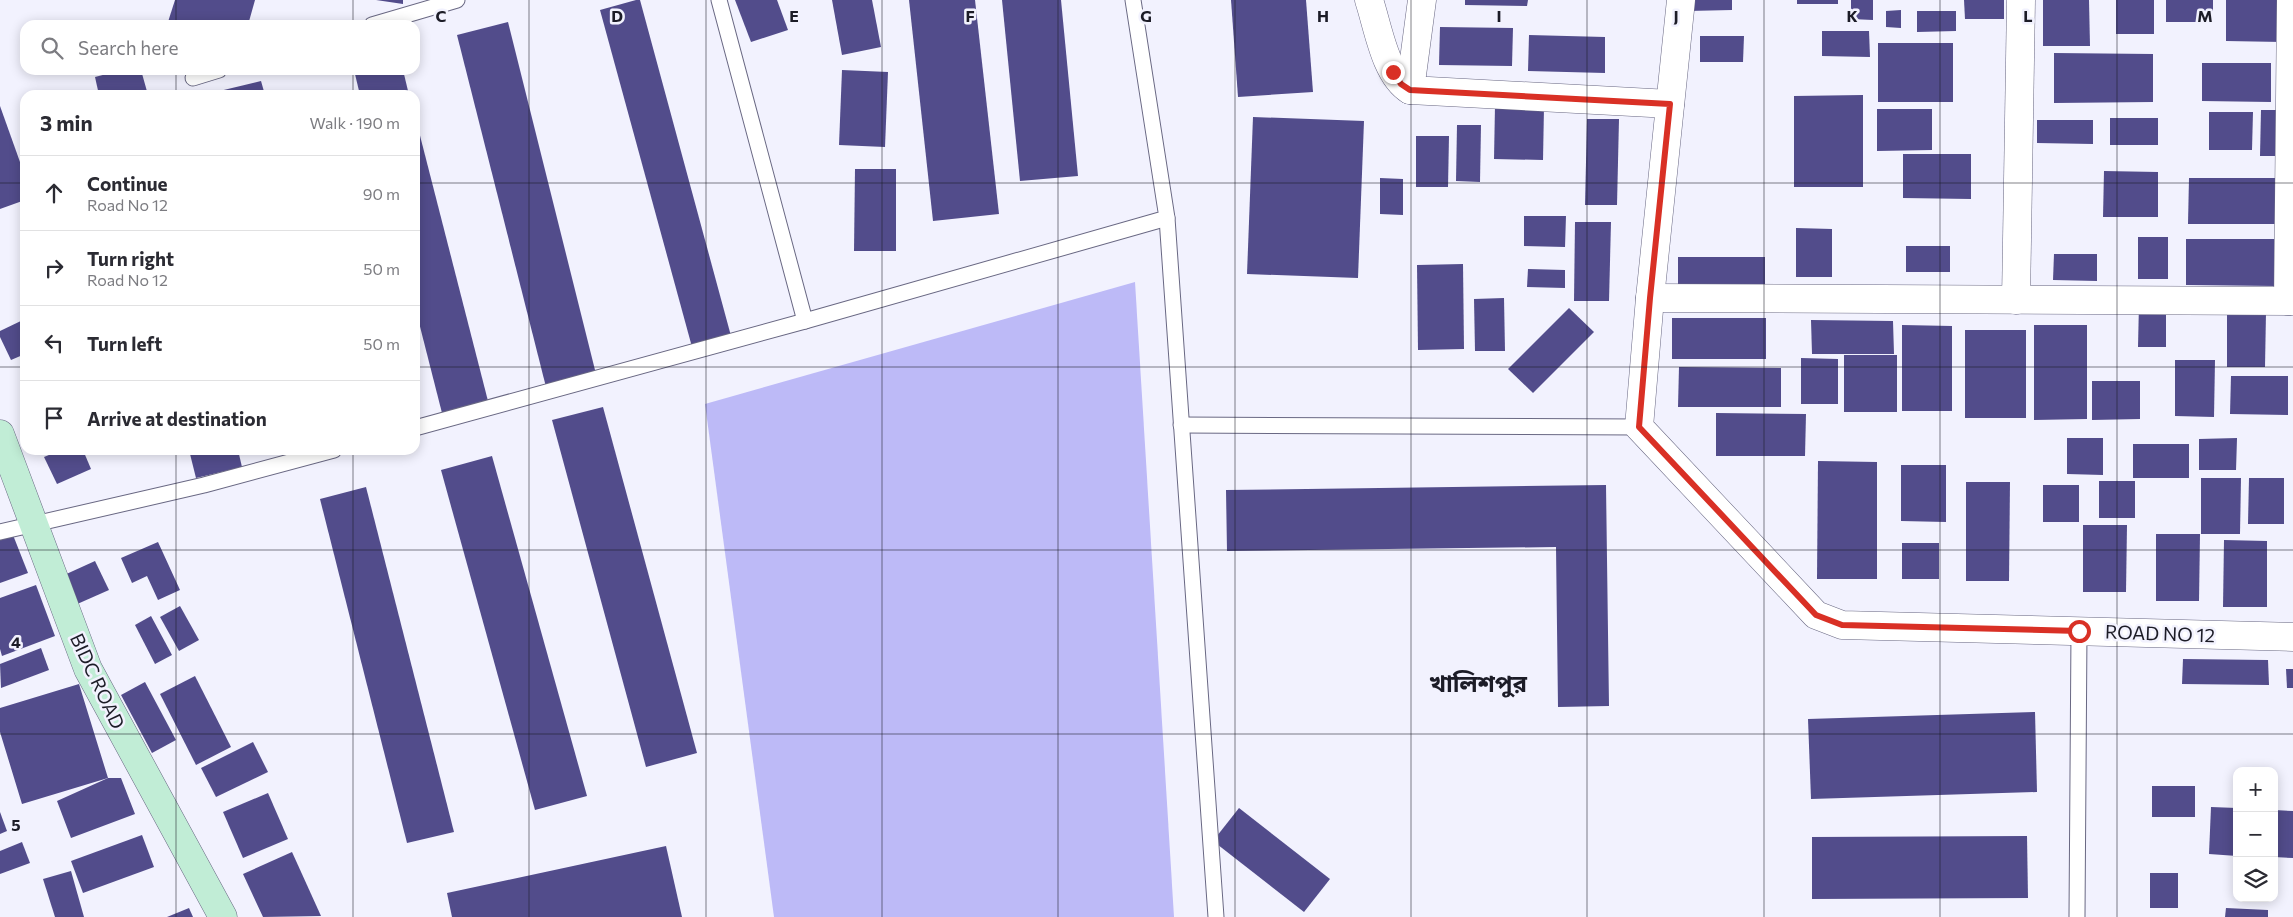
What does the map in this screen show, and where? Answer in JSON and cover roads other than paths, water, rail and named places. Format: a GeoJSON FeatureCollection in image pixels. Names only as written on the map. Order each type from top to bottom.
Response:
{"type":"FeatureCollection","features":[{"type":"Feature","properties":{"kind":"main road","name":"BIDC ROAD"},"geometry":{"type":"LineString","coordinates":[[0,434],[88,669],[223,917]]}},
{"type":"Feature","properties":{"kind":"street"},"geometry":{"type":"LineString","coordinates":[[1369,0],[1393,72],[1401,84],[1410,90],[1670,104]]}},
{"type":"Feature","properties":{"kind":"street"},"geometry":{"type":"LineString","coordinates":[[1410,90],[1422,0]]}},
{"type":"Feature","properties":{"kind":"street"},"geometry":{"type":"LineString","coordinates":[[1639,427],[1650,298],[1681,0]]}},
{"type":"Feature","properties":{"kind":"street"},"geometry":{"type":"LineString","coordinates":[[2016,300],[2021,0]]}},
{"type":"Feature","properties":{"kind":"street"},"geometry":{"type":"LineString","coordinates":[[1650,298],[2291,301],[2291,0]]}},
{"type":"Feature","properties":{"kind":"street","name":"ROAD NO 12"},"geometry":{"type":"LineString","coordinates":[[1639,427],[1816,615],[1842,625],[2293,637]]}},
{"type":"Feature","properties":{"kind":"lane"},"geometry":{"type":"LineString","coordinates":[[389,20],[457,0]]}},
{"type":"Feature","properties":{"kind":"lane"},"geometry":{"type":"LineString","coordinates":[[718,0],[806,321]]}},
{"type":"Feature","properties":{"kind":"lane"},"geometry":{"type":"LineString","coordinates":[[1133,0],[1167,218],[1216,917]]}},
{"type":"Feature","properties":{"kind":"lane"},"geometry":{"type":"LineString","coordinates":[[193,78],[203,75]]}},
{"type":"Feature","properties":{"kind":"lane"},"geometry":{"type":"LineString","coordinates":[[420,427],[806,321],[1167,218]]}},
{"type":"Feature","properties":{"kind":"lane"},"geometry":{"type":"LineString","coordinates":[[1182,426],[1639,427]]}},
{"type":"Feature","properties":{"kind":"lane"},"geometry":{"type":"LineString","coordinates":[[0,532],[234,477],[315,455]]}},
{"type":"Feature","properties":{"kind":"lane"},"geometry":{"type":"LineString","coordinates":[[2077,917],[2079,631]]}},
{"type":"Feature","properties":{"kind":"district","name":"খালিশপুর"},"geometry":{"type":"Point","coordinates":[1478,682]}}]}
